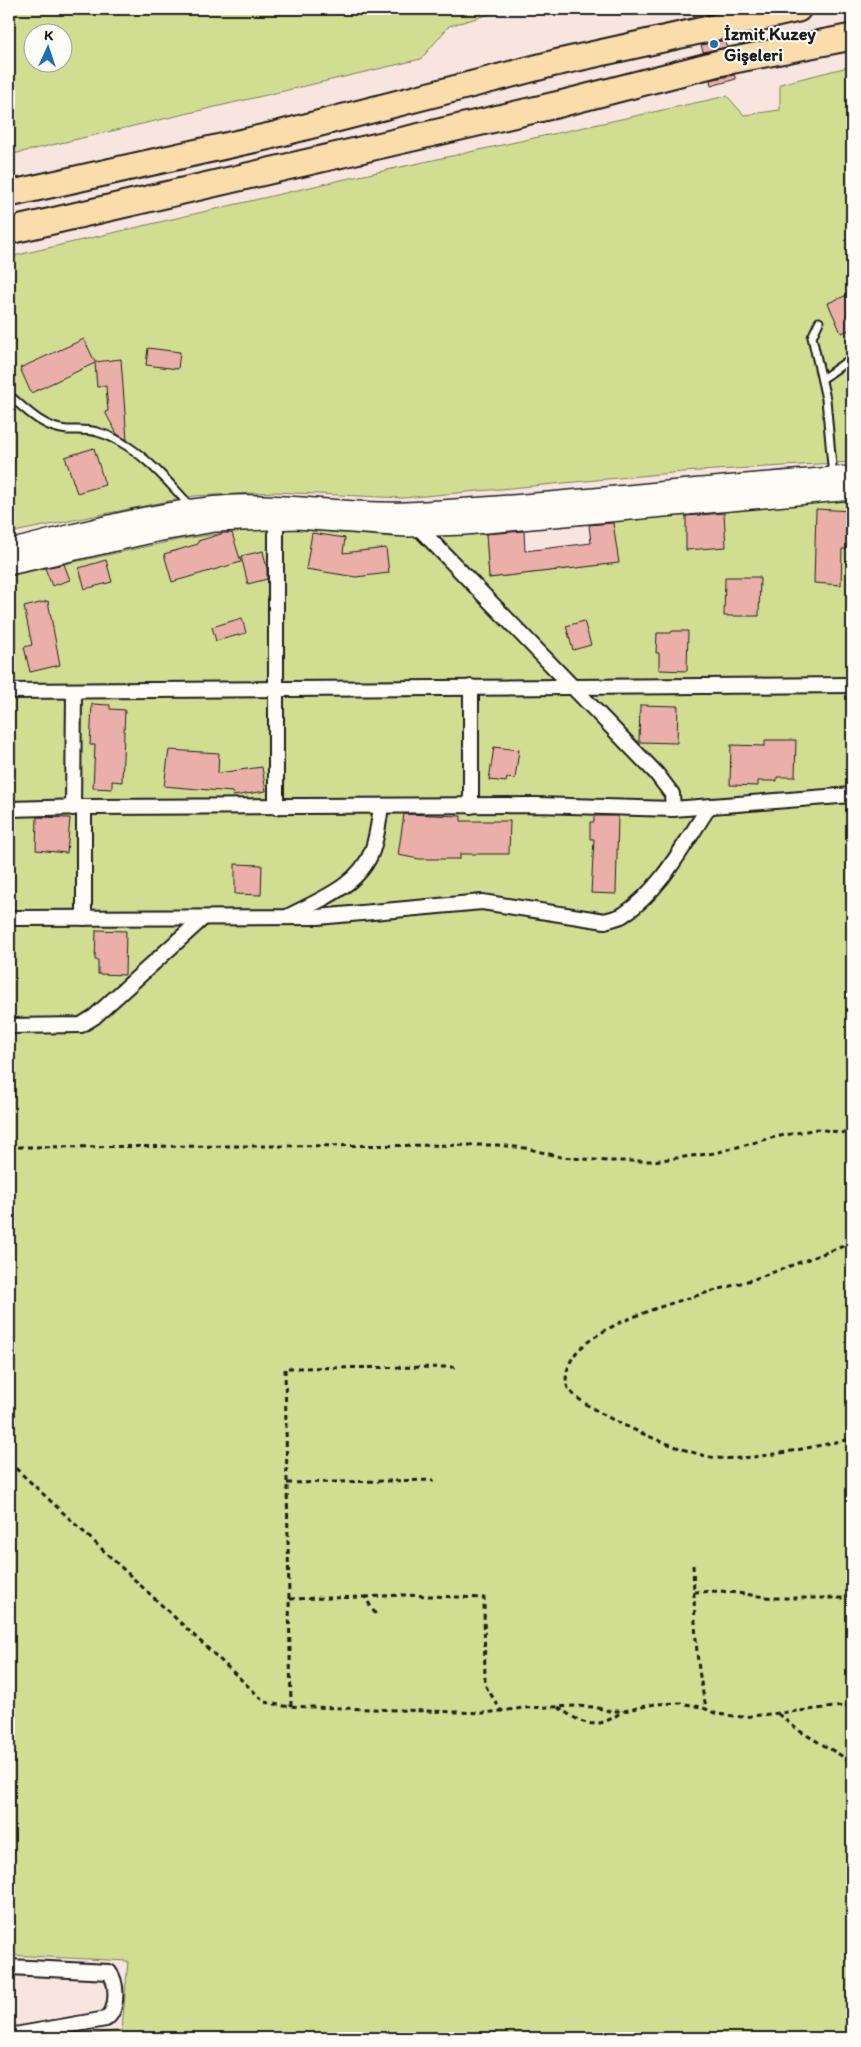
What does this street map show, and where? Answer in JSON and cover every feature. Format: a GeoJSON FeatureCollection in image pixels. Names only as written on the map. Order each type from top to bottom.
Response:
{"type":"FeatureCollection","features":[{"type":"Feature","properties":{"kind":"highway"},"geometry":{"type":"LineString","coordinates":[[9,194],[270,136],[555,63],[798,9]]}},
{"type":"Feature","properties":{"kind":"highway"},"geometry":{"type":"LineString","coordinates":[[9,231],[560,104],[719,63],[852,37]]}},
{"type":"Feature","properties":{"kind":"main road"},"geometry":{"type":"LineString","coordinates":[[9,565],[186,527],[276,513],[403,512],[852,476]]}},
{"type":"Feature","properties":{"kind":"main road"},"geometry":{"type":"LineString","coordinates":[[9,550],[158,514],[235,505],[297,519],[418,527],[465,525],[852,490]]}},
{"type":"Feature","properties":{"kind":"street"},"geometry":{"type":"LineString","coordinates":[[403,512],[656,773],[672,794],[673,809]]}},
{"type":"Feature","properties":{"kind":"street"},"geometry":{"type":"LineString","coordinates":[[276,513],[276,807]]}},
{"type":"Feature","properties":{"kind":"street"},"geometry":{"type":"LineString","coordinates":[[9,691],[852,685]]}},
{"type":"Feature","properties":{"kind":"street"},"geometry":{"type":"LineString","coordinates":[[471,687],[471,806]]}},
{"type":"Feature","properties":{"kind":"street"},"geometry":{"type":"LineString","coordinates":[[74,691],[84,918]]}},
{"type":"Feature","properties":{"kind":"street"},"geometry":{"type":"LineString","coordinates":[[9,810],[536,805],[673,809],[852,795]]}},
{"type":"Feature","properties":{"kind":"street"},"geometry":{"type":"LineString","coordinates":[[286,918],[339,890],[359,874],[372,853],[377,835],[381,806]]}},
{"type":"Feature","properties":{"kind":"street"},"geometry":{"type":"LineString","coordinates":[[9,918],[318,917],[482,902],[605,920],[621,916],[642,899],[662,877],[709,807]]}},
{"type":"Feature","properties":{"kind":"street"},"geometry":{"type":"LineString","coordinates":[[9,1026],[58,1027],[81,1025],[94,1017],[203,918]]}},
{"type":"Feature","properties":{"kind":"street"},"geometry":{"type":"LineString","coordinates":[[9,1968],[109,1972],[113,1979],[115,1994],[113,2011],[106,2019],[9,2036]]}},
{"type":"Feature","properties":{"kind":"lane"},"geometry":{"type":"LineString","coordinates":[[819,322],[812,337],[826,399],[833,477]]}},
{"type":"Feature","properties":{"kind":"lane"},"geometry":{"type":"LineString","coordinates":[[822,379],[846,362]]}},
{"type":"Feature","properties":{"kind":"lane"},"geometry":{"type":"LineString","coordinates":[[9,395],[36,418],[49,426],[65,430],[97,432],[116,439],[146,460],[193,509]]}},
{"type":"Feature","properties":{"kind":"path"},"geometry":{"type":"LineString","coordinates":[[9,1148],[498,1145],[525,1148],[561,1157],[606,1161],[653,1161],[715,1153],[774,1137],[817,1129],[852,1134]]}},
{"type":"Feature","properties":{"kind":"path"},"geometry":{"type":"LineString","coordinates":[[852,1243],[759,1277],[641,1314],[597,1334],[575,1354],[567,1369],[567,1386],[576,1398],[615,1420],[655,1439],[716,1458],[740,1458],[852,1439]]}},
{"type":"Feature","properties":{"kind":"path"},"geometry":{"type":"LineString","coordinates":[[291,1706],[285,1368],[459,1366]]}},
{"type":"Feature","properties":{"kind":"path"},"geometry":{"type":"LineString","coordinates":[[9,1462],[265,1702],[291,1706],[484,1713],[558,1707],[594,1707],[609,1711],[624,1711],[655,1704],[680,1703],[717,1714],[743,1717],[852,1705]]}},
{"type":"Feature","properties":{"kind":"path"},"geometry":{"type":"LineString","coordinates":[[287,1482],[434,1480]]}},
{"type":"Feature","properties":{"kind":"path"},"geometry":{"type":"LineString","coordinates":[[692,1565],[698,1673],[707,1710]]}},
{"type":"Feature","properties":{"kind":"path"},"geometry":{"type":"LineString","coordinates":[[694,1592],[721,1590],[774,1598],[852,1598]]}},
{"type":"Feature","properties":{"kind":"path"},"geometry":{"type":"LineString","coordinates":[[289,1599],[403,1595],[484,1598],[485,1685],[502,1712]]}},
{"type":"Feature","properties":{"kind":"path"},"geometry":{"type":"LineString","coordinates":[[364,1597],[376,1615]]}},
{"type":"Feature","properties":{"kind":"path"},"geometry":{"type":"LineString","coordinates":[[558,1707],[584,1723],[599,1725],[624,1711]]}},
{"type":"Feature","properties":{"kind":"path"},"geometry":{"type":"LineString","coordinates":[[778,1714],[798,1730],[852,1762]]}},
{"type":"Feature","properties":{"kind":"green space"},"geometry":{"type":"Polygon","coordinates":[[[9,9],[508,9],[449,26],[421,59],[9,155],[9,9]]]}},
{"type":"Feature","properties":{"kind":"green space"},"geometry":{"type":"Polygon","coordinates":[[[852,66],[852,93],[846,95],[852,94],[852,462],[682,472],[403,498],[275,492],[194,496],[9,533],[9,257],[332,182],[727,96],[744,115],[780,110],[780,84],[852,66]]]}},
{"type":"Feature","properties":{"kind":"green space"},"geometry":{"type":"Polygon","coordinates":[[[852,498],[852,2038],[65,2038],[122,2030],[128,1961],[9,1955],[9,576],[182,539],[261,528],[392,537],[443,535],[486,529],[489,578],[618,563],[612,518],[852,498]]]}},
{"type":"Feature","properties":{"kind":"building"},"geometry":{"type":"Polygon","coordinates":[[[692,9],[718,9],[719,12],[694,17],[692,9]]]}},
{"type":"Feature","properties":{"kind":"building"},"geometry":{"type":"Polygon","coordinates":[[[726,40],[727,47],[703,52],[701,45],[726,40]]]}},
{"type":"Feature","properties":{"kind":"building"},"geometry":{"type":"Polygon","coordinates":[[[734,75],[736,79],[711,86],[710,80],[734,75]]]}},
{"type":"Feature","properties":{"kind":"building"},"geometry":{"type":"Polygon","coordinates":[[[852,293],[852,329],[841,333],[828,303],[852,293]]]}},
{"type":"Feature","properties":{"kind":"building"},"geometry":{"type":"Polygon","coordinates":[[[84,339],[95,362],[121,359],[127,440],[117,434],[105,412],[108,411],[106,386],[97,387],[95,363],[31,393],[20,368],[84,339]]]}},
{"type":"Feature","properties":{"kind":"building"},"geometry":{"type":"Polygon","coordinates":[[[148,348],[180,352],[178,369],[146,365],[148,348]]]}},
{"type":"Feature","properties":{"kind":"building"},"geometry":{"type":"Polygon","coordinates":[[[94,448],[105,485],[77,493],[65,457],[94,448]]]}},
{"type":"Feature","properties":{"kind":"building"},"geometry":{"type":"Polygon","coordinates":[[[816,509],[852,511],[852,549],[842,549],[841,585],[814,583],[816,509]]]}},
{"type":"Feature","properties":{"kind":"building"},"geometry":{"type":"Polygon","coordinates":[[[724,513],[726,547],[686,550],[686,516],[724,513]]]}},
{"type":"Feature","properties":{"kind":"building"},"geometry":{"type":"Polygon","coordinates":[[[613,523],[619,563],[489,578],[486,534],[524,531],[525,551],[591,543],[589,525],[613,523]]]}},
{"type":"Feature","properties":{"kind":"building"},"geometry":{"type":"Polygon","coordinates":[[[224,533],[232,533],[241,562],[172,582],[164,554],[198,544],[198,541],[224,533]]]}},
{"type":"Feature","properties":{"kind":"building"},"geometry":{"type":"Polygon","coordinates":[[[312,533],[345,538],[343,553],[386,548],[389,573],[356,577],[306,569],[312,533]]]}},
{"type":"Feature","properties":{"kind":"building"},"geometry":{"type":"Polygon","coordinates":[[[263,551],[267,579],[248,584],[241,556],[263,551]]]}},
{"type":"Feature","properties":{"kind":"building"},"geometry":{"type":"Polygon","coordinates":[[[106,560],[112,582],[85,589],[79,568],[106,560]]]}},
{"type":"Feature","properties":{"kind":"building"},"geometry":{"type":"Polygon","coordinates":[[[64,564],[70,580],[52,586],[45,568],[64,564]]]}},
{"type":"Feature","properties":{"kind":"building"},"geometry":{"type":"Polygon","coordinates":[[[725,577],[760,577],[759,616],[724,616],[725,577]]]}},
{"type":"Feature","properties":{"kind":"building"},"geometry":{"type":"Polygon","coordinates":[[[48,601],[60,665],[30,672],[24,647],[32,645],[24,607],[48,601]]]}},
{"type":"Feature","properties":{"kind":"building"},"geometry":{"type":"Polygon","coordinates":[[[242,618],[246,633],[216,641],[212,627],[242,618]]]}},
{"type":"Feature","properties":{"kind":"building"},"geometry":{"type":"Polygon","coordinates":[[[584,621],[591,645],[573,650],[566,626],[584,621]]]}},
{"type":"Feature","properties":{"kind":"building"},"geometry":{"type":"Polygon","coordinates":[[[672,631],[688,631],[687,671],[659,670],[659,653],[656,653],[657,633],[671,633],[672,631]]]}},
{"type":"Feature","properties":{"kind":"building"},"geometry":{"type":"Polygon","coordinates":[[[92,704],[110,705],[110,709],[125,710],[122,782],[112,781],[112,789],[93,788],[95,745],[90,745],[92,704]]]}},
{"type":"Feature","properties":{"kind":"building"},"geometry":{"type":"Polygon","coordinates":[[[640,705],[678,706],[677,743],[639,742],[640,705]]]}},
{"type":"Feature","properties":{"kind":"building"},"geometry":{"type":"Polygon","coordinates":[[[765,740],[796,740],[795,777],[777,777],[777,781],[758,781],[758,786],[730,785],[731,745],[765,746],[765,740]]]}},
{"type":"Feature","properties":{"kind":"building"},"geometry":{"type":"Polygon","coordinates":[[[494,747],[519,750],[515,779],[507,778],[506,782],[489,780],[494,747]]]}},
{"type":"Feature","properties":{"kind":"building"},"geometry":{"type":"Polygon","coordinates":[[[169,750],[219,753],[218,773],[262,767],[266,791],[233,796],[232,792],[164,786],[169,750]]]}},
{"type":"Feature","properties":{"kind":"building"},"geometry":{"type":"Polygon","coordinates":[[[404,814],[461,816],[461,821],[510,821],[509,854],[460,854],[460,859],[419,859],[398,855],[404,814]]]}},
{"type":"Feature","properties":{"kind":"building"},"geometry":{"type":"Polygon","coordinates":[[[594,816],[618,816],[616,894],[591,893],[594,839],[590,839],[590,822],[594,822],[594,816]]]}},
{"type":"Feature","properties":{"kind":"building"},"geometry":{"type":"Polygon","coordinates":[[[37,817],[70,818],[67,853],[36,850],[37,817]]]}},
{"type":"Feature","properties":{"kind":"building"},"geometry":{"type":"Polygon","coordinates":[[[235,864],[262,865],[261,895],[235,894],[235,864]]]}},
{"type":"Feature","properties":{"kind":"building"},"geometry":{"type":"Polygon","coordinates":[[[96,930],[126,931],[125,975],[98,974],[98,960],[95,960],[96,930]]]}},
{"type":"Feature","properties":{"kind":"place","name":"İzmit Kuzey Gişeleri"},"geometry":{"type":"Point","coordinates":[714,44]}}]}
